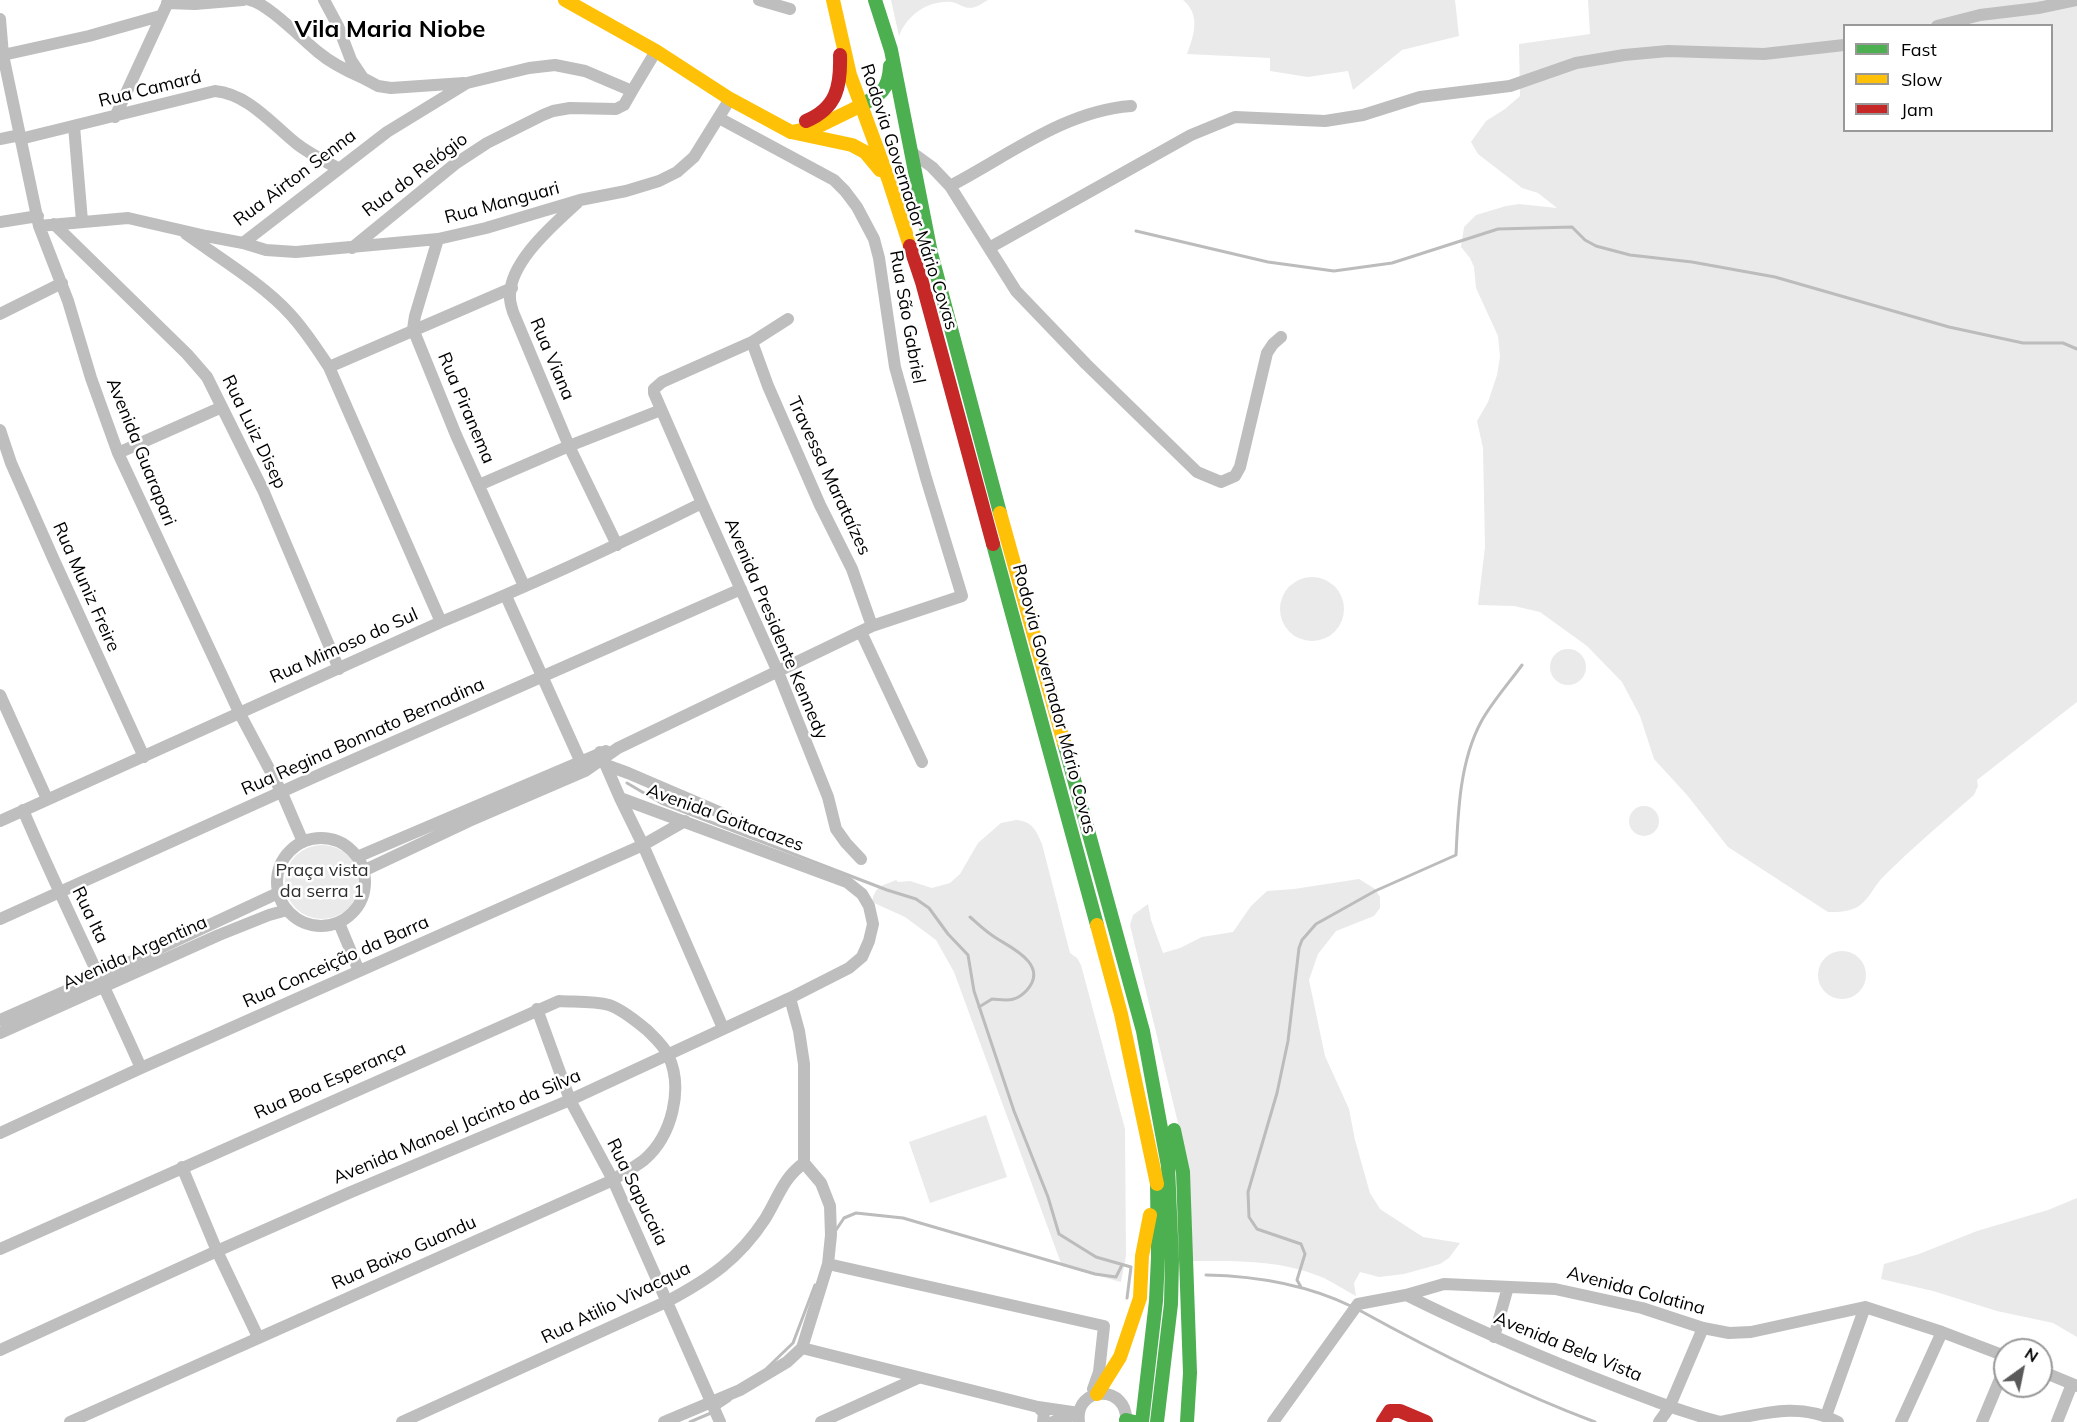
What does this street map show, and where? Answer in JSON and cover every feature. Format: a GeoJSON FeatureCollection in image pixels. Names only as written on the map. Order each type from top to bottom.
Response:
{"type":"FeatureCollection","features":[{"type":"Feature","properties":{"kind":"main road"},"geometry":{"type":"LineString","coordinates":[[565,0],[656,51],[730,99],[791,132],[852,145],[865,153],[889,181]]}},
{"type":"Feature","properties":{"kind":"main road","name":"Rodovia Governador Mário Covas"},"geometry":{"type":"LineString","coordinates":[[833,0],[839,33],[860,106],[889,181],[922,282],[1115,991],[1157,1180],[1156,1300],[1142,1422]]}},
{"type":"Feature","properties":{"kind":"main road"},"geometry":{"type":"LineString","coordinates":[[773,122],[792,123],[812,119],[832,103],[840,82],[840,11],[845,0]]}},
{"type":"Feature","properties":{"kind":"main road"},"geometry":{"type":"LineString","coordinates":[[865,0],[884,23]]}},
{"type":"Feature","properties":{"kind":"main road","name":"Rodovia Governador Mário Covas"},"geometry":{"type":"LineString","coordinates":[[876,0],[891,50],[909,151],[931,253],[970,405],[1143,1031],[1168,1166],[1179,1261],[1157,1422]]}},
{"type":"Feature","properties":{"kind":"main road"},"geometry":{"type":"LineString","coordinates":[[791,132],[817,127],[882,94],[890,77],[891,50]]}},
{"type":"Feature","properties":{"kind":"main road"},"geometry":{"type":"LineString","coordinates":[[1094,1395],[1120,1357],[1140,1298],[1142,1256],[1157,1180]]}},
{"type":"Feature","properties":{"kind":"main road"},"geometry":{"type":"LineString","coordinates":[[1179,1261],[1187,1306],[1190,1373],[1187,1422]]}},
{"type":"Feature","properties":{"kind":"main road"},"geometry":{"type":"LineString","coordinates":[[1383,1422],[1390,1411],[1400,1411],[1426,1422]]}},
{"type":"Feature","properties":{"kind":"street"},"geometry":{"type":"LineString","coordinates":[[115,117],[168,1],[195,4],[243,0]]}},
{"type":"Feature","properties":{"kind":"street"},"geometry":{"type":"LineString","coordinates":[[250,0],[264,6],[320,54],[348,72],[378,86],[391,88],[467,83]]}},
{"type":"Feature","properties":{"kind":"street"},"geometry":{"type":"LineString","coordinates":[[324,0],[338,26],[351,60],[363,78]]}},
{"type":"Feature","properties":{"kind":"street"},"geometry":{"type":"LineString","coordinates":[[759,0],[790,9]]}},
{"type":"Feature","properties":{"kind":"street"},"geometry":{"type":"LineString","coordinates":[[1945,24],[1980,15],[2038,8],[2077,0]]}},
{"type":"Feature","properties":{"kind":"street"},"geometry":{"type":"LineString","coordinates":[[3,55],[89,36],[160,16]]}},
{"type":"Feature","properties":{"kind":"street","name":"Avenida Guarapari"},"geometry":{"type":"LineString","coordinates":[[0,19],[3,55],[39,221],[118,453],[239,712],[282,793],[303,842]]}},
{"type":"Feature","properties":{"kind":"street"},"geometry":{"type":"LineString","coordinates":[[988,248],[1191,135],[1236,117],[1325,121],[1363,116],[1420,97],[1510,86],[1576,63],[1624,55],[1668,51],[1764,54],[1843,45]]}},
{"type":"Feature","properties":{"kind":"street","name":"Rua do Relógio"},"geometry":{"type":"LineString","coordinates":[[352,248],[446,171],[487,143],[553,111],[570,108],[616,109],[624,105],[656,51]]}},
{"type":"Feature","properties":{"kind":"street","name":"Rua Airton Senna"},"geometry":{"type":"LineString","coordinates":[[0,222],[39,221],[54,224],[128,218],[243,243],[387,132],[467,83],[555,65],[585,71],[632,91]]}},
{"type":"Feature","properties":{"kind":"street","name":"Rua Camará"},"geometry":{"type":"LineString","coordinates":[[0,140],[115,117],[215,91],[226,92],[243,99],[299,146],[338,168]]}},
{"type":"Feature","properties":{"kind":"street","name":"Rua Manguari"},"geometry":{"type":"LineString","coordinates":[[243,243],[278,252],[352,248],[438,239],[486,228],[580,200],[626,191],[659,181],[677,172],[694,157],[730,99]]}},
{"type":"Feature","properties":{"kind":"street"},"geometry":{"type":"LineString","coordinates":[[950,186],[1042,134],[1084,115],[1131,106]]}},
{"type":"Feature","properties":{"kind":"street","name":"Rua São Gabriel"},"geometry":{"type":"LineString","coordinates":[[719,118],[834,180],[857,207],[874,239],[879,258],[895,367],[962,596],[867,629]]}},
{"type":"Feature","properties":{"kind":"street"},"geometry":{"type":"LineString","coordinates":[[74,126],[82,221]]}},
{"type":"Feature","properties":{"kind":"street"},"geometry":{"type":"LineString","coordinates":[[909,151],[932,167],[950,186],[1016,291],[1086,364],[1197,472],[1221,482],[1235,476],[1240,467],[1267,353],[1281,337]]}},
{"type":"Feature","properties":{"kind":"street","name":"Rua Viana"},"geometry":{"type":"LineString","coordinates":[[580,200],[523,259],[510,298],[513,312],[569,446],[617,545]]}},
{"type":"Feature","properties":{"kind":"street","name":"Rua Luiz Disep"},"geometry":{"type":"LineString","coordinates":[[54,224],[207,376],[263,490],[339,669]]}},
{"type":"Feature","properties":{"kind":"street"},"geometry":{"type":"LineString","coordinates":[[181,230],[289,312],[329,367],[441,622]]}},
{"type":"Feature","properties":{"kind":"street"},"geometry":{"type":"LineString","coordinates":[[413,329],[438,239]]}},
{"type":"Feature","properties":{"kind":"street"},"geometry":{"type":"LineString","coordinates":[[0,314],[62,283]]}},
{"type":"Feature","properties":{"kind":"street"},"geometry":{"type":"LineString","coordinates":[[329,367],[512,288]]}},
{"type":"Feature","properties":{"kind":"street"},"geometry":{"type":"LineString","coordinates":[[478,485],[661,410],[654,390],[662,382],[752,342],[788,319]]}},
{"type":"Feature","properties":{"kind":"street","name":"Rua Piranema"},"geometry":{"type":"LineString","coordinates":[[413,329],[456,435],[524,586]]}},
{"type":"Feature","properties":{"kind":"street","name":"Travessa Marataízes"},"geometry":{"type":"LineString","coordinates":[[752,342],[768,386],[820,505],[852,569],[867,629],[922,762]]}},
{"type":"Feature","properties":{"kind":"street"},"geometry":{"type":"LineString","coordinates":[[118,453],[222,407]]}},
{"type":"Feature","properties":{"kind":"street","name":"Avenida Presidente Kennedy"},"geometry":{"type":"LineString","coordinates":[[661,410],[778,672],[828,797],[836,829],[861,859]]}},
{"type":"Feature","properties":{"kind":"street","name":"Rua Muniz Freire"},"geometry":{"type":"LineString","coordinates":[[0,430],[11,463],[43,537],[144,757]]}},
{"type":"Feature","properties":{"kind":"street","name":"Rua Mimoso do Sul"},"geometry":{"type":"LineString","coordinates":[[0,821],[441,622],[506,596],[702,503]]}},
{"type":"Feature","properties":{"kind":"street","name":"Rua Regina Bonnato Bernadina"},"geometry":{"type":"LineString","coordinates":[[0,918],[741,589]]}},
{"type":"Feature","properties":{"kind":"street"},"geometry":{"type":"LineString","coordinates":[[506,596],[582,766]]}},
{"type":"Feature","properties":{"kind":"street"},"geometry":{"type":"LineString","coordinates":[[357,857],[603,759],[618,748],[867,629]]}},
{"type":"Feature","properties":{"kind":"street"},"geometry":{"type":"LineString","coordinates":[[0,695],[47,799]]}},
{"type":"Feature","properties":{"kind":"street"},"geometry":{"type":"LineString","coordinates":[[603,759],[628,773],[726,815]]}},
{"type":"Feature","properties":{"kind":"street","name":"Avenida Goitacazes"},"geometry":{"type":"LineString","coordinates":[[603,759],[620,798],[846,882],[862,894]]}},
{"type":"Feature","properties":{"kind":"street"},"geometry":{"type":"LineString","coordinates":[[363,871],[582,766]]}},
{"type":"Feature","properties":{"kind":"street"},"geometry":{"type":"LineString","coordinates":[[620,798],[723,1028]]}},
{"type":"Feature","properties":{"kind":"street","name":"Rua Ita"},"geometry":{"type":"LineString","coordinates":[[22,810],[58,893],[141,1068]]}},
{"type":"Feature","properties":{"kind":"street","name":"Rua Conceição da Barra"},"geometry":{"type":"LineString","coordinates":[[0,1133],[643,845],[685,821]]}},
{"type":"Feature","properties":{"kind":"street"},"geometry":{"type":"LineString","coordinates":[[319,838],[335,841],[357,857],[363,871],[365,885],[361,900],[352,914],[331,926],[315,926],[299,921],[287,910],[278,893],[277,880],[280,864],[290,851],[303,842],[319,838]]}},
{"type":"Feature","properties":{"kind":"street","name":"Avenida Argentina"},"geometry":{"type":"LineString","coordinates":[[0,1033],[278,893]]}},
{"type":"Feature","properties":{"kind":"street","name":"Avenida Manoel Jacinto da Silva"},"geometry":{"type":"LineString","coordinates":[[0,1350],[351,1192],[570,1100],[790,998],[849,968],[862,957],[873,924],[869,906],[862,894]]}},
{"type":"Feature","properties":{"kind":"street","name":"Avenida Argentina"},"geometry":{"type":"LineString","coordinates":[[0,1020],[102,982],[227,931],[287,910]]}},
{"type":"Feature","properties":{"kind":"street"},"geometry":{"type":"LineString","coordinates":[[339,923],[359,971]]}},
{"type":"Feature","properties":{"kind":"street"},"geometry":{"type":"LineString","coordinates":[[664,1422],[740,1390],[787,1362],[802,1348],[828,1264],[831,1235],[830,1206],[821,1183],[804,1163],[804,1064],[799,1031],[790,998]]}},
{"type":"Feature","properties":{"kind":"street","name":"Rua Boa Esperança"},"geometry":{"type":"LineString","coordinates":[[0,1249],[559,1001],[611,1005],[639,1023],[668,1053]]}},
{"type":"Feature","properties":{"kind":"street","name":"Rua Sapucaia"},"geometry":{"type":"LineString","coordinates":[[537,1009],[570,1100],[613,1180],[720,1422]]}},
{"type":"Feature","properties":{"kind":"street","name":"Rua Baixo Guandu"},"geometry":{"type":"LineString","coordinates":[[70,1422],[613,1180],[645,1159],[664,1135],[670,1120],[674,1098],[668,1053]]}},
{"type":"Feature","properties":{"kind":"street","name":"Rua Atilio Vivacqua"},"geometry":{"type":"LineString","coordinates":[[402,1422],[668,1301],[713,1275],[740,1252],[765,1219],[791,1172],[804,1163]]}},
{"type":"Feature","properties":{"kind":"street"},"geometry":{"type":"LineString","coordinates":[[182,1167],[217,1251],[258,1337]]}},
{"type":"Feature","properties":{"kind":"street"},"geometry":{"type":"LineString","coordinates":[[828,1264],[1104,1326],[1094,1395]]}},
{"type":"Feature","properties":{"kind":"street","name":"Avenida Colatina"},"geometry":{"type":"LineString","coordinates":[[1273,1422],[1358,1304],[1407,1295],[1444,1284],[1556,1288],[1642,1308],[1703,1328],[1729,1333],[1751,1332],[1865,1307]]}},
{"type":"Feature","properties":{"kind":"street"},"geometry":{"type":"LineString","coordinates":[[1494,1337],[1508,1287]]}},
{"type":"Feature","properties":{"kind":"street","name":"Avenida Bela Vista"},"geometry":{"type":"LineString","coordinates":[[1407,1295],[1494,1337],[1670,1408],[1720,1422],[1778,1411],[1806,1410],[1838,1422]]}},
{"type":"Feature","properties":{"kind":"street"},"geometry":{"type":"LineString","coordinates":[[1826,1416],[1865,1307],[1993,1351]]}},
{"type":"Feature","properties":{"kind":"street"},"geometry":{"type":"LineString","coordinates":[[1659,1422],[1670,1408],[1703,1328]]}},
{"type":"Feature","properties":{"kind":"street"},"geometry":{"type":"LineString","coordinates":[[1901,1422],[1942,1332]]}},
{"type":"Feature","properties":{"kind":"street"},"geometry":{"type":"LineString","coordinates":[[802,1348],[1078,1418]]}},
{"type":"Feature","properties":{"kind":"street"},"geometry":{"type":"LineString","coordinates":[[891,1371],[893,1388]]}},
{"type":"Feature","properties":{"kind":"street"},"geometry":{"type":"LineString","coordinates":[[2053,1376],[2074,1385],[2057,1422]]}},
{"type":"Feature","properties":{"kind":"street"},"geometry":{"type":"LineString","coordinates":[[821,1422],[918,1378]]}},
{"type":"Feature","properties":{"kind":"street"},"geometry":{"type":"LineString","coordinates":[[1078,1418],[1083,1404],[1094,1395],[1108,1394],[1118,1399],[1129,1421]]}},
{"type":"Feature","properties":{"kind":"street"},"geometry":{"type":"LineString","coordinates":[[1982,1422],[1993,1396]]}},
{"type":"Feature","properties":{"kind":"street"},"geometry":{"type":"LineString","coordinates":[[1038,1407],[1044,1413],[1043,1422]]}},
{"type":"Feature","properties":{"kind":"street"},"geometry":{"type":"LineString","coordinates":[[1053,1422],[1078,1418]]}},
{"type":"Feature","properties":{"kind":"green space"},"geometry":{"type":"Polygon","coordinates":[[[891,0],[988,0],[972,8],[952,2],[927,6],[913,15],[899,36],[891,0]]]}},
{"type":"Feature","properties":{"kind":"green space"},"geometry":{"type":"Polygon","coordinates":[[[1183,0],[1455,0],[1459,36],[1402,50],[1353,90],[1348,71],[1308,77],[1270,71],[1270,58],[1187,54],[1194,33],[1194,19],[1189,6],[1183,0]]]}},
{"type":"Feature","properties":{"kind":"green space"},"geometry":{"type":"Polygon","coordinates":[[[1588,0],[2077,0],[2077,702],[1977,780],[1978,786],[1974,795],[1894,866],[1859,906],[1840,912],[1828,912],[1728,847],[1687,795],[1654,759],[1640,716],[1622,682],[1587,646],[1540,612],[1514,606],[1478,605],[1485,547],[1483,448],[1477,421],[1488,402],[1500,357],[1498,336],[1476,288],[1474,267],[1461,247],[1464,227],[1476,215],[1506,206],[1519,204],[1557,208],[1538,193],[1522,188],[1478,154],[1471,142],[1486,121],[1520,96],[1519,44],[1590,34],[1588,0]]]}},
{"type":"Feature","properties":{"kind":"green space"},"geometry":{"type":"Polygon","coordinates":[[[1312,577],[1330,583],[1338,591],[1344,609],[1338,627],[1330,635],[1312,641],[1294,635],[1286,627],[1280,609],[1286,591],[1294,583],[1312,577]]]}},
{"type":"Feature","properties":{"kind":"green space"},"geometry":{"type":"Polygon","coordinates":[[[1568,649],[1581,654],[1586,667],[1581,680],[1568,685],[1555,680],[1550,667],[1555,654],[1568,649]]]}},
{"type":"Feature","properties":{"kind":"green space"},"geometry":{"type":"Polygon","coordinates":[[[1644,806],[1650,807],[1658,815],[1658,827],[1650,835],[1644,836],[1638,835],[1630,827],[1629,821],[1630,815],[1638,807],[1644,806]]]}},
{"type":"Feature","properties":{"kind":"green space"},"geometry":{"type":"Polygon","coordinates":[[[1016,820],[1026,822],[1033,827],[1042,844],[1070,953],[1081,965],[1125,1129],[1126,1256],[1121,1282],[1062,1266],[954,972],[936,940],[905,917],[872,902],[877,889],[896,880],[898,882],[910,881],[932,888],[950,883],[960,874],[978,843],[1001,823],[1016,820]]]}},
{"type":"Feature","properties":{"kind":"green space","name":"Praça vista da serra 1"},"geometry":{"type":"Polygon","coordinates":[[[322,845],[336,848],[348,856],[356,868],[359,882],[356,896],[348,908],[336,916],[322,919],[308,916],[296,908],[288,896],[285,882],[288,868],[296,856],[308,848],[322,845]]]}},
{"type":"Feature","properties":{"kind":"green space"},"geometry":{"type":"Polygon","coordinates":[[[1359,879],[1375,889],[1380,897],[1380,908],[1374,916],[1336,931],[1318,954],[1309,980],[1325,1056],[1349,1109],[1370,1193],[1380,1209],[1423,1237],[1460,1243],[1449,1258],[1440,1264],[1404,1274],[1379,1277],[1360,1272],[1354,1283],[1356,1296],[1324,1278],[1287,1266],[1255,1262],[1189,1261],[1186,1156],[1130,925],[1133,915],[1148,904],[1151,920],[1163,953],[1180,948],[1202,937],[1233,932],[1251,906],[1267,891],[1359,879]]]}},
{"type":"Feature","properties":{"kind":"green space"},"geometry":{"type":"Polygon","coordinates":[[[1842,951],[1859,958],[1866,975],[1859,992],[1842,999],[1825,992],[1818,975],[1825,958],[1842,951]]]}},
{"type":"Feature","properties":{"kind":"green space"},"geometry":{"type":"Polygon","coordinates":[[[986,1115],[1007,1177],[930,1203],[909,1142],[986,1115]]]}},
{"type":"Feature","properties":{"kind":"green space"},"geometry":{"type":"Polygon","coordinates":[[[2077,1198],[2077,1337],[2053,1323],[1997,1311],[1933,1291],[1881,1279],[1884,1264],[1919,1254],[1977,1231],[2048,1210],[2077,1198]]]}},
{"type":"Feature","properties":{"kind":"waterway"},"geometry":{"type":"LineString","coordinates":[[1136,231],[1268,262],[1334,271],[1392,263],[1498,229],[1572,227],[1585,240],[1596,246],[1630,255],[1692,262],[1775,277],[1949,327],[2023,343],[2063,343],[2077,349]]}},
{"type":"Feature","properties":{"kind":"waterway"},"geometry":{"type":"LineString","coordinates":[[1301,1287],[1297,1280],[1305,1254],[1301,1244],[1257,1229],[1249,1217],[1248,1192],[1277,1093],[1288,1041],[1299,948],[1302,940],[1316,924],[1375,891],[1456,855],[1461,787],[1474,737],[1490,707],[1522,665]]}},
{"type":"Feature","properties":{"kind":"waterway"},"geometry":{"type":"LineString","coordinates":[[627,783],[661,803],[916,899],[929,908],[948,934],[968,955],[974,991],[1014,1111],[1048,1197],[1059,1234],[1096,1257],[1131,1267],[1127,1298]]}},
{"type":"Feature","properties":{"kind":"waterway"},"geometry":{"type":"LineString","coordinates":[[970,917],[1026,958],[1034,973],[1033,981],[1019,997],[1011,1000],[992,999],[979,1007]]}},
{"type":"Feature","properties":{"kind":"waterway"},"geometry":{"type":"LineString","coordinates":[[836,1230],[844,1218],[856,1213],[903,1218],[1095,1274],[1116,1277],[1122,1265]]}},
{"type":"Feature","properties":{"kind":"waterway"},"geometry":{"type":"LineString","coordinates":[[1206,1275],[1244,1277],[1281,1283],[1317,1292],[1353,1307]]}},
{"type":"Feature","properties":{"kind":"waterway"},"geometry":{"type":"LineString","coordinates":[[767,1368],[793,1343],[815,1285]]}},
{"type":"Feature","properties":{"kind":"waterway"},"geometry":{"type":"LineString","coordinates":[[1359,1310],[1475,1370],[1595,1422]]}},
{"type":"Feature","properties":{"kind":"waterway"},"geometry":{"type":"LineString","coordinates":[[718,1408],[730,1400]]}},
{"type":"Feature","properties":{"kind":"waterway"},"geometry":{"type":"LineString","coordinates":[[690,1422],[711,1413]]}},
{"type":"Feature","properties":{"kind":"traffic: fast"},"geometry":{"type":"LineString","coordinates":[[875,0],[891,50],[931,253],[1000,513]]}},
{"type":"Feature","properties":{"kind":"traffic: fast"},"geometry":{"type":"LineString","coordinates":[[860,106],[882,91],[888,81],[890,66]]}},
{"type":"Feature","properties":{"kind":"traffic: fast"},"geometry":{"type":"LineString","coordinates":[[993,544],[1097,925]]}},
{"type":"Feature","properties":{"kind":"traffic: fast"},"geometry":{"type":"LineString","coordinates":[[1064,743],[1143,1031],[1168,1166],[1172,1260],[1171,1304],[1157,1422]]}},
{"type":"Feature","properties":{"kind":"traffic: fast"},"geometry":{"type":"LineString","coordinates":[[1174,1130],[1183,1172],[1190,1373],[1187,1422]]}},
{"type":"Feature","properties":{"kind":"traffic: fast"},"geometry":{"type":"LineString","coordinates":[[1142,1422],[1156,1301],[1157,1184]]}},
{"type":"Feature","properties":{"kind":"traffic: fast"},"geometry":{"type":"LineString","coordinates":[[1126,1420],[1134,1422]]}},
{"type":"Feature","properties":{"kind":"traffic: slow"},"geometry":{"type":"LineString","coordinates":[[565,0],[656,51],[730,99],[791,132],[817,127],[860,106]]}},
{"type":"Feature","properties":{"kind":"traffic: slow"},"geometry":{"type":"LineString","coordinates":[[833,0],[850,75],[910,246]]}},
{"type":"Feature","properties":{"kind":"traffic: slow"},"geometry":{"type":"LineString","coordinates":[[791,132],[852,145],[865,152],[880,170]]}},
{"type":"Feature","properties":{"kind":"traffic: slow"},"geometry":{"type":"LineString","coordinates":[[1000,513],[1064,743]]}},
{"type":"Feature","properties":{"kind":"traffic: slow"},"geometry":{"type":"LineString","coordinates":[[1097,925],[1121,1014],[1157,1184]]}},
{"type":"Feature","properties":{"kind":"traffic: slow"},"geometry":{"type":"LineString","coordinates":[[1097,1394],[1120,1357],[1140,1298],[1142,1256],[1150,1215]]}},
{"type":"Feature","properties":{"kind":"traffic: jam"},"geometry":{"type":"LineString","coordinates":[[806,121],[825,110],[831,103],[838,86],[840,55]]}},
{"type":"Feature","properties":{"kind":"traffic: jam"},"geometry":{"type":"LineString","coordinates":[[910,246],[922,282],[993,544]]}},
{"type":"Feature","properties":{"kind":"traffic: jam"},"geometry":{"type":"LineString","coordinates":[[1383,1422],[1390,1411],[1400,1411],[1426,1422]]}},
{"type":"Feature","properties":{"kind":"district","name":"Vila Maria Niobe"},"geometry":{"type":"Point","coordinates":[390,30]}}]}
